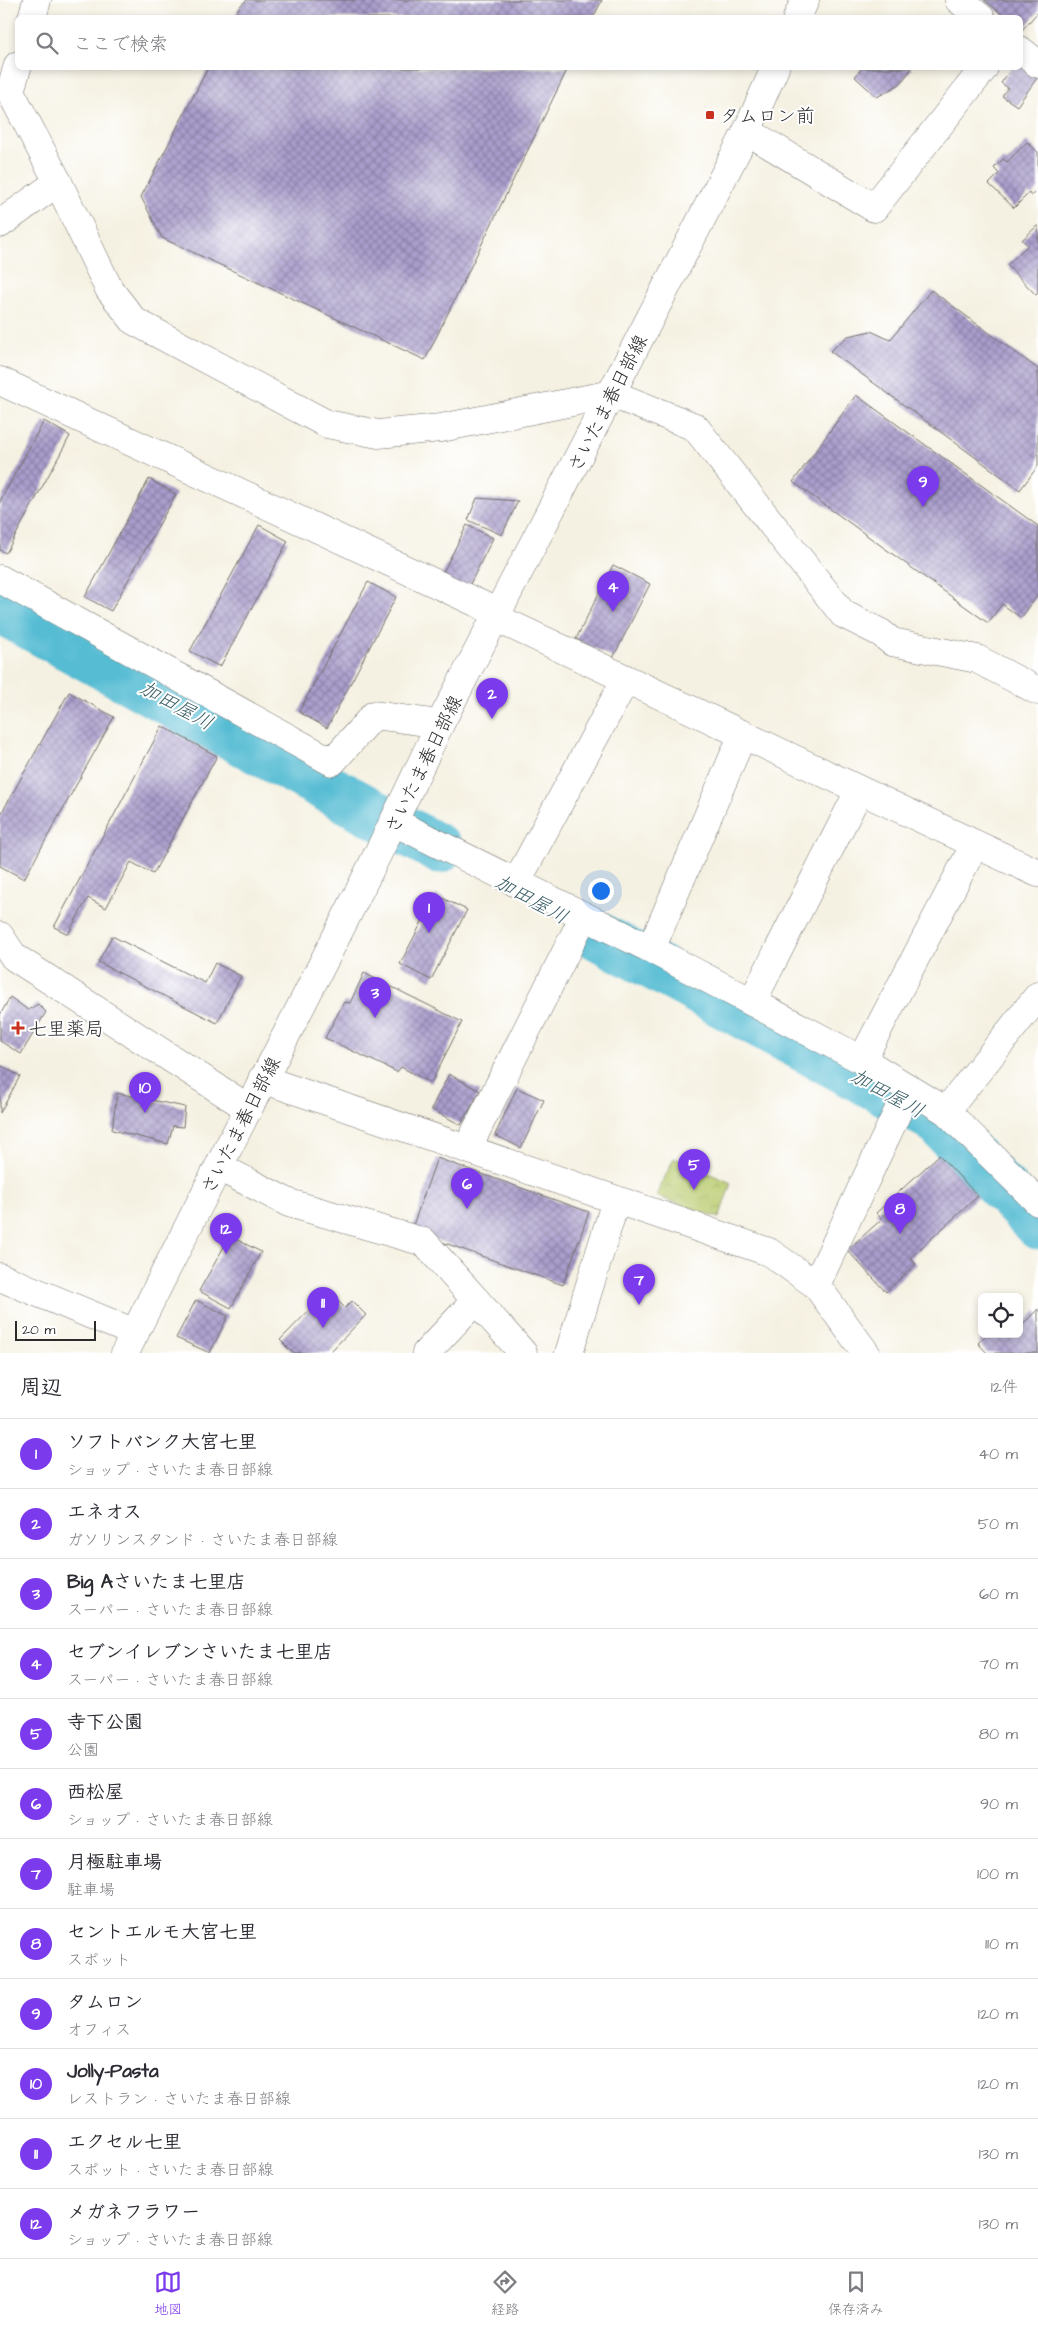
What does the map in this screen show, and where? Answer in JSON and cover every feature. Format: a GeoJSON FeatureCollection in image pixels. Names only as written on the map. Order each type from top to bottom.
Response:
{"type":"FeatureCollection","features":[{"type":"Feature","properties":{"kind":"street"},"geometry":{"type":"LineString","coordinates":[[33,15],[37,0]]}},
{"type":"Feature","properties":{"kind":"street"},"geometry":{"type":"LineString","coordinates":[[798,15],[805,0]]}},
{"type":"Feature","properties":{"kind":"street"},"geometry":{"type":"LineString","coordinates":[[959,0],[977,15]]}},
{"type":"Feature","properties":{"kind":"street"},"geometry":{"type":"LineString","coordinates":[[1023,52],[1038,64]]}},
{"type":"Feature","properties":{"kind":"street"},"geometry":{"type":"LineString","coordinates":[[16,70],[10,91],[58,182],[109,289],[134,321],[327,424],[378,434],[441,428],[612,394],[695,427],[843,614],[892,642],[977,659],[1038,691]]}},
{"type":"Feature","properties":{"kind":"street","name":"さいたま春日部線"},"geometry":{"type":"LineString","coordinates":[[130,1343],[262,1079],[394,822],[440,724],[747,131],[774,70]]}},
{"type":"Feature","properties":{"kind":"street"},"geometry":{"type":"LineString","coordinates":[[747,131],[874,208],[982,70]]}},
{"type":"Feature","properties":{"kind":"street"},"geometry":{"type":"LineString","coordinates":[[0,224],[58,182]]}},
{"type":"Feature","properties":{"kind":"street"},"geometry":{"type":"LineString","coordinates":[[0,381],[484,606],[496,618],[743,734],[859,791],[1038,873]]}},
{"type":"Feature","properties":{"kind":"street"},"geometry":{"type":"LineString","coordinates":[[0,579],[332,762],[374,715],[440,724]]}},
{"type":"Feature","properties":{"kind":"street"},"geometry":{"type":"LineString","coordinates":[[516,883],[626,679]]}},
{"type":"Feature","properties":{"kind":"street"},"geometry":{"type":"LineString","coordinates":[[651,949],[743,734]]}},
{"type":"Feature","properties":{"kind":"street"},"geometry":{"type":"LineString","coordinates":[[752,1002],[859,791]]}},
{"type":"Feature","properties":{"kind":"street"},"geometry":{"type":"LineString","coordinates":[[394,822],[651,949],[862,1060],[946,1110],[1036,1195]]}},
{"type":"Feature","properties":{"kind":"street"},"geometry":{"type":"LineString","coordinates":[[862,1060],[975,844]]}},
{"type":"Feature","properties":{"kind":"street"},"geometry":{"type":"LineString","coordinates":[[467,1149],[584,916]]}},
{"type":"Feature","properties":{"kind":"street"},"geometry":{"type":"LineString","coordinates":[[0,936],[14,957],[248,1108]]}},
{"type":"Feature","properties":{"kind":"street"},"geometry":{"type":"LineString","coordinates":[[946,1110],[1038,996]]}},
{"type":"Feature","properties":{"kind":"street"},"geometry":{"type":"LineString","coordinates":[[262,1079],[769,1252],[816,1285],[866,1353]]}},
{"type":"Feature","properties":{"kind":"street"},"geometry":{"type":"LineString","coordinates":[[816,1285],[898,1112]]}},
{"type":"Feature","properties":{"kind":"street"},"geometry":{"type":"LineString","coordinates":[[219,1167],[289,1203],[424,1242],[523,1353]]}},
{"type":"Feature","properties":{"kind":"street"},"geometry":{"type":"LineString","coordinates":[[569,1353],[616,1200]]}},
{"type":"Feature","properties":{"kind":"street"},"geometry":{"type":"LineString","coordinates":[[0,1277],[130,1343]]}},
{"type":"Feature","properties":{"kind":"street"},"geometry":{"type":"LineString","coordinates":[[426,1353],[476,1300]]}},
{"type":"Feature","properties":{"kind":"green space"},"geometry":{"type":"Polygon","coordinates":[[[674,1158],[731,1183],[719,1218],[656,1196],[674,1158]]]}},
{"type":"Feature","properties":{"kind":"building"},"geometry":{"type":"Polygon","coordinates":[[[247,0],[602,0],[594,15],[235,15],[239,7],[247,0]]]}},
{"type":"Feature","properties":{"kind":"building"},"geometry":{"type":"Polygon","coordinates":[[[984,0],[1038,0],[1038,12],[1023,29],[1023,15],[1003,15],[984,0]]]}},
{"type":"Feature","properties":{"kind":"building"},"geometry":{"type":"Polygon","coordinates":[[[1023,68],[1037,78],[1017,106],[1002,96],[1008,88],[1001,83],[1011,70],[1023,70],[1023,68]]]}},
{"type":"Feature","properties":{"kind":"building"},"geometry":{"type":"Polygon","coordinates":[[[207,70],[567,70],[425,360],[162,238],[141,197],[207,70]]]}},
{"type":"Feature","properties":{"kind":"building"},"geometry":{"type":"Polygon","coordinates":[[[860,70],[910,70],[900,84],[877,97],[855,77],[860,70]]]}},
{"type":"Feature","properties":{"kind":"building"},"geometry":{"type":"Polygon","coordinates":[[[1027,142],[1038,152],[1038,189],[1031,196],[1029,193],[1014,208],[989,184],[999,174],[994,168],[1003,159],[1007,162],[1027,142]]]}},
{"type":"Feature","properties":{"kind":"building"},"geometry":{"type":"Polygon","coordinates":[[[1038,225],[1038,293],[1036,295],[1007,265],[1028,245],[1022,240],[1038,225]]]}},
{"type":"Feature","properties":{"kind":"building"},"geometry":{"type":"Polygon","coordinates":[[[931,290],[1038,369],[1038,466],[1020,490],[830,351],[848,336],[871,331],[890,340],[931,290]]]}},
{"type":"Feature","properties":{"kind":"building"},"geometry":{"type":"Polygon","coordinates":[[[856,395],[1038,526],[1038,595],[1021,618],[1002,604],[988,623],[793,482],[856,395]]]}},
{"type":"Feature","properties":{"kind":"building"},"geometry":{"type":"Polygon","coordinates":[[[44,421],[70,436],[6,553],[0,550],[0,501],[44,421]]]}},
{"type":"Feature","properties":{"kind":"building"},"geometry":{"type":"Polygon","coordinates":[[[149,479],[176,494],[111,611],[85,597],[149,479]]]}},
{"type":"Feature","properties":{"kind":"building"},"geometry":{"type":"Polygon","coordinates":[[[477,498],[518,501],[502,535],[468,520],[477,498]]]}},
{"type":"Feature","properties":{"kind":"building"},"geometry":{"type":"Polygon","coordinates":[[[259,525],[288,541],[220,667],[190,651],[259,525]]]}},
{"type":"Feature","properties":{"kind":"building"},"geometry":{"type":"Polygon","coordinates":[[[467,525],[493,538],[467,590],[441,576],[467,525]]]}},
{"type":"Feature","properties":{"kind":"building"},"geometry":{"type":"Polygon","coordinates":[[[613,565],[650,584],[613,658],[576,639],[613,565]]]}},
{"type":"Feature","properties":{"kind":"building"},"geometry":{"type":"Polygon","coordinates":[[[368,582],[396,597],[327,728],[299,712],[368,582]]]}},
{"type":"Feature","properties":{"kind":"building"},"geometry":{"type":"Polygon","coordinates":[[[69,692],[114,717],[24,879],[0,866],[0,816],[69,692]]]}},
{"type":"Feature","properties":{"kind":"building"},"geometry":{"type":"Polygon","coordinates":[[[162,726],[217,756],[153,874],[131,862],[106,908],[88,898],[68,934],[54,927],[162,726]]]}},
{"type":"Feature","properties":{"kind":"building"},"geometry":{"type":"Polygon","coordinates":[[[436,895],[467,910],[431,980],[400,964],[436,895]]]}},
{"type":"Feature","properties":{"kind":"building"},"geometry":{"type":"Polygon","coordinates":[[[112,936],[205,983],[215,963],[241,976],[217,1023],[98,962],[112,936]]]}},
{"type":"Feature","properties":{"kind":"building"},"geometry":{"type":"Polygon","coordinates":[[[364,973],[462,1022],[431,1083],[401,1067],[397,1072],[325,1038],[344,1002],[350,1003],[364,973]]]}},
{"type":"Feature","properties":{"kind":"building","name":"七里薬局"},"geometry":{"type":"Polygon","coordinates":[[[10,997],[28,1010],[38,1004],[46,1012],[21,1054],[0,1041],[0,1015],[10,997]]]}},
{"type":"Feature","properties":{"kind":"building"},"geometry":{"type":"Polygon","coordinates":[[[0,1065],[20,1076],[0,1113],[0,1065]]]}},
{"type":"Feature","properties":{"kind":"building"},"geometry":{"type":"Polygon","coordinates":[[[449,1074],[480,1091],[461,1125],[431,1109],[449,1074]]]}},
{"type":"Feature","properties":{"kind":"building"},"geometry":{"type":"Polygon","coordinates":[[[517,1088],[544,1100],[521,1148],[495,1135],[517,1088]]]}},
{"type":"Feature","properties":{"kind":"building"},"geometry":{"type":"Polygon","coordinates":[[[117,1093],[185,1107],[183,1127],[173,1126],[168,1144],[112,1130],[117,1093]]]}},
{"type":"Feature","properties":{"kind":"building"},"geometry":{"type":"Polygon","coordinates":[[[939,1155],[978,1196],[910,1258],[916,1264],[886,1292],[847,1250],[882,1219],[876,1213],[939,1155]]]}},
{"type":"Feature","properties":{"kind":"building"},"geometry":{"type":"Polygon","coordinates":[[[437,1158],[589,1212],[563,1285],[411,1231],[437,1158]]]}},
{"type":"Feature","properties":{"kind":"building"},"geometry":{"type":"Polygon","coordinates":[[[230,1236],[261,1252],[231,1308],[199,1291],[230,1236]]]}},
{"type":"Feature","properties":{"kind":"building"},"geometry":{"type":"Polygon","coordinates":[[[328,1291],[345,1308],[352,1301],[366,1315],[329,1353],[293,1353],[280,1340],[328,1291]]]}},
{"type":"Feature","properties":{"kind":"building"},"geometry":{"type":"Polygon","coordinates":[[[196,1300],[228,1316],[210,1353],[176,1338],[196,1300]]]}},
{"type":"Feature","properties":{"kind":"building"},"geometry":{"type":"Polygon","coordinates":[[[1038,1309],[1038,1353],[987,1353],[978,1343],[983,1338],[1023,1338],[1023,1324],[1038,1309]]]}},
{"type":"Feature","properties":{"kind":"waterway","name":"加田屋川"},"geometry":{"type":"LineString","coordinates":[[0,609],[439,849]]}},
{"type":"Feature","properties":{"kind":"waterway","name":"加田屋川"},"geometry":{"type":"LineString","coordinates":[[596,935],[934,1118],[1038,1225]]}},
{"type":"Feature","properties":{"kind":"place","name":"タムロン前"},"geometry":{"type":"Point","coordinates":[710,115]}},
{"type":"Feature","properties":{"kind":"place","name":"タムロン"},"geometry":{"type":"Point","coordinates":[923,507]}},
{"type":"Feature","properties":{"kind":"place","name":"セブンイレブンさいたま七里店"},"geometry":{"type":"Point","coordinates":[613,612]}},
{"type":"Feature","properties":{"kind":"place","name":"エネオス"},"geometry":{"type":"Point","coordinates":[492,719]}},
{"type":"Feature","properties":{"kind":"place","name":"ソフトバンク大宮七里"},"geometry":{"type":"Point","coordinates":[429,933]}},
{"type":"Feature","properties":{"kind":"place","name":"Big Aさいたま七里店"},"geometry":{"type":"Point","coordinates":[375,1018]}},
{"type":"Feature","properties":{"kind":"place","name":"七里薬局"},"geometry":{"type":"Point","coordinates":[18,1028]}},
{"type":"Feature","properties":{"kind":"place","name":"Jolly-Pasta"},"geometry":{"type":"Point","coordinates":[145,1113]}},
{"type":"Feature","properties":{"kind":"place","name":"寺下公園"},"geometry":{"type":"Point","coordinates":[694,1190]}},
{"type":"Feature","properties":{"kind":"place","name":"西松屋"},"geometry":{"type":"Point","coordinates":[467,1209]}},
{"type":"Feature","properties":{"kind":"place","name":"セントエルモ大宮七里"},"geometry":{"type":"Point","coordinates":[900,1234]}},
{"type":"Feature","properties":{"kind":"place","name":"メガネフラワー"},"geometry":{"type":"Point","coordinates":[226,1254]}},
{"type":"Feature","properties":{"kind":"place","name":"月極駐車場"},"geometry":{"type":"Point","coordinates":[639,1305]}},
{"type":"Feature","properties":{"kind":"place","name":"エクセル七里"},"geometry":{"type":"Point","coordinates":[323,1328]}}]}
